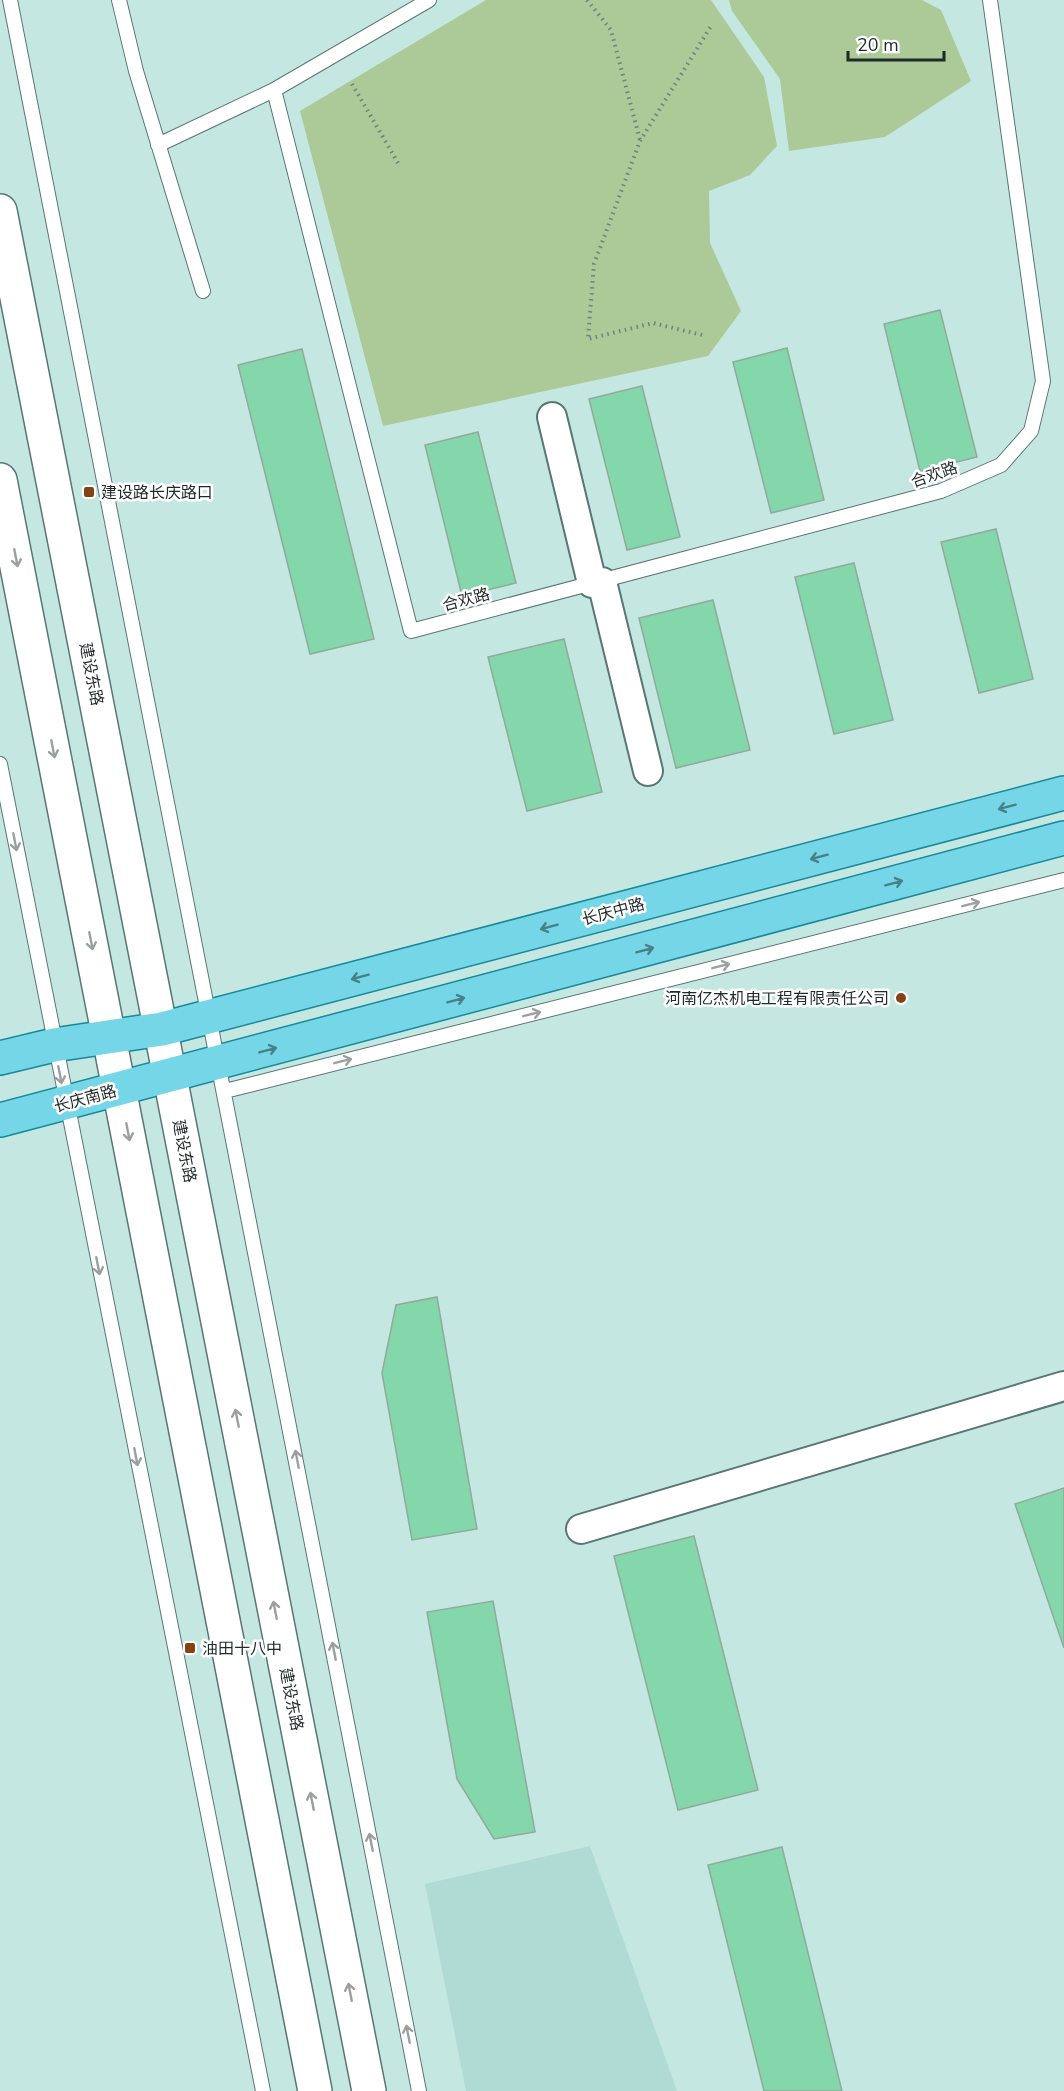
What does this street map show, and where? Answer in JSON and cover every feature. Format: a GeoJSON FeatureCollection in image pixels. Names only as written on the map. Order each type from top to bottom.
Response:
{"type":"FeatureCollection","features":[{"type":"Feature","properties":{"kind":"main road","name":"建设东路"},"geometry":{"type":"LineString","coordinates":[[0,211],[369,2091]]}},
{"type":"Feature","properties":{"kind":"main road"},"geometry":{"type":"LineString","coordinates":[[0,480],[315,2091]]}},
{"type":"Feature","properties":{"kind":"main road","name":"长庆中路"},"geometry":{"type":"LineString","coordinates":[[162,1029],[1064,792]]}},
{"type":"Feature","properties":{"kind":"main road"},"geometry":{"type":"LineString","coordinates":[[171,1076],[221,1077],[1064,838]]}},
{"type":"Feature","properties":{"kind":"main road"},"geometry":{"type":"LineString","coordinates":[[0,1058],[54,1045],[162,1029]]}},
{"type":"Feature","properties":{"kind":"main road","name":"长庆南路"},"geometry":{"type":"LineString","coordinates":[[0,1120],[171,1076]]}},
{"type":"Feature","properties":{"kind":"street"},"geometry":{"type":"LineString","coordinates":[[552,417],[648,771]]}},
{"type":"Feature","properties":{"kind":"street"},"geometry":{"type":"LineString","coordinates":[[581,1529],[1064,1386]]}},
{"type":"Feature","properties":{"kind":"lane"},"geometry":{"type":"LineString","coordinates":[[10,0],[207,1017],[221,1077],[419,2091]]}},
{"type":"Feature","properties":{"kind":"lane"},"geometry":{"type":"LineString","coordinates":[[119,0],[158,145],[203,291]]}},
{"type":"Feature","properties":{"kind":"lane"},"geometry":{"type":"LineString","coordinates":[[158,145],[274,90],[429,0]]}},
{"type":"Feature","properties":{"kind":"lane","name":"合欢路"},"geometry":{"type":"LineString","coordinates":[[274,90],[411,631],[941,491],[1001,465],[1031,431],[1043,381],[990,0]]}},
{"type":"Feature","properties":{"kind":"lane"},"geometry":{"type":"LineString","coordinates":[[0,764],[65,1103],[263,2091]]}},
{"type":"Feature","properties":{"kind":"lane"},"geometry":{"type":"LineString","coordinates":[[221,1077],[1064,880]]}},
{"type":"Feature","properties":{"kind":"path"},"geometry":{"type":"LineString","coordinates":[[587,0],[610,30],[640,141]]}},
{"type":"Feature","properties":{"kind":"path"},"geometry":{"type":"LineString","coordinates":[[702,335],[653,323],[588,339],[594,264],[640,141],[711,26]]}},
{"type":"Feature","properties":{"kind":"path"},"geometry":{"type":"LineString","coordinates":[[352,84],[398,163]]}},
{"type":"Feature","properties":{"kind":"shaded area"},"geometry":{"type":"Polygon","coordinates":[[[590,1846],[677,2091],[466,2091],[425,1884],[590,1846]]]}},
{"type":"Feature","properties":{"kind":"green space"},"geometry":{"type":"Polygon","coordinates":[[[486,0],[711,0],[764,77],[777,146],[750,175],[709,191],[710,243],[741,311],[708,356],[383,426],[300,111],[486,0]]]}},
{"type":"Feature","properties":{"kind":"green space"},"geometry":{"type":"Polygon","coordinates":[[[729,0],[922,0],[941,10],[971,81],[885,137],[789,151],[780,79],[732,11],[729,0]]]}},
{"type":"Feature","properties":{"kind":"building"},"geometry":{"type":"Polygon","coordinates":[[[940,310],[977,457],[920,471],[884,324],[940,310]]]}},
{"type":"Feature","properties":{"kind":"building"},"geometry":{"type":"Polygon","coordinates":[[[787,348],[824,500],[771,513],[733,362],[787,348]]]}},
{"type":"Feature","properties":{"kind":"building"},"geometry":{"type":"Polygon","coordinates":[[[302,349],[374,639],[310,654],[238,365],[302,349]]]}},
{"type":"Feature","properties":{"kind":"building"},"geometry":{"type":"Polygon","coordinates":[[[642,386],[680,537],[627,550],[589,399],[642,386]]]}},
{"type":"Feature","properties":{"kind":"building"},"geometry":{"type":"Polygon","coordinates":[[[478,432],[516,583],[462,596],[425,445],[478,432]]]}},
{"type":"Feature","properties":{"kind":"building"},"geometry":{"type":"Polygon","coordinates":[[[996,529],[1033,679],[979,693],[941,542],[996,529]]]}},
{"type":"Feature","properties":{"kind":"building"},"geometry":{"type":"Polygon","coordinates":[[[854,563],[893,720],[834,734],[795,577],[854,563]]]}},
{"type":"Feature","properties":{"kind":"building"},"geometry":{"type":"Polygon","coordinates":[[[713,600],[750,750],[676,768],[639,618],[713,600]]]}},
{"type":"Feature","properties":{"kind":"building"},"geometry":{"type":"Polygon","coordinates":[[[564,639],[602,792],[527,811],[488,657],[564,639]]]}},
{"type":"Feature","properties":{"kind":"building"},"geometry":{"type":"Polygon","coordinates":[[[437,1297],[477,1529],[412,1540],[382,1373],[396,1305],[437,1297]]]}},
{"type":"Feature","properties":{"kind":"building"},"geometry":{"type":"Polygon","coordinates":[[[1064,1488],[1064,1648],[1015,1504],[1064,1488]]]}},
{"type":"Feature","properties":{"kind":"building"},"geometry":{"type":"Polygon","coordinates":[[[694,1536],[758,1790],[678,1810],[614,1556],[694,1536]]]}},
{"type":"Feature","properties":{"kind":"building"},"geometry":{"type":"Polygon","coordinates":[[[493,1601],[535,1832],[494,1839],[457,1779],[427,1612],[493,1601]]]}},
{"type":"Feature","properties":{"kind":"building"},"geometry":{"type":"Polygon","coordinates":[[[782,1847],[842,2091],[764,2091],[708,1865],[782,1847]]]}},
{"type":"Feature","properties":{"kind":"place","name":"建设路长庆路口"},"geometry":{"type":"Point","coordinates":[89,492]}},
{"type":"Feature","properties":{"kind":"place","name":"河南亿杰机电工程有限责任公司"},"geometry":{"type":"Point","coordinates":[901,998]}},
{"type":"Feature","properties":{"kind":"place","name":"油田十八中"},"geometry":{"type":"Point","coordinates":[190,1648]}}]}
